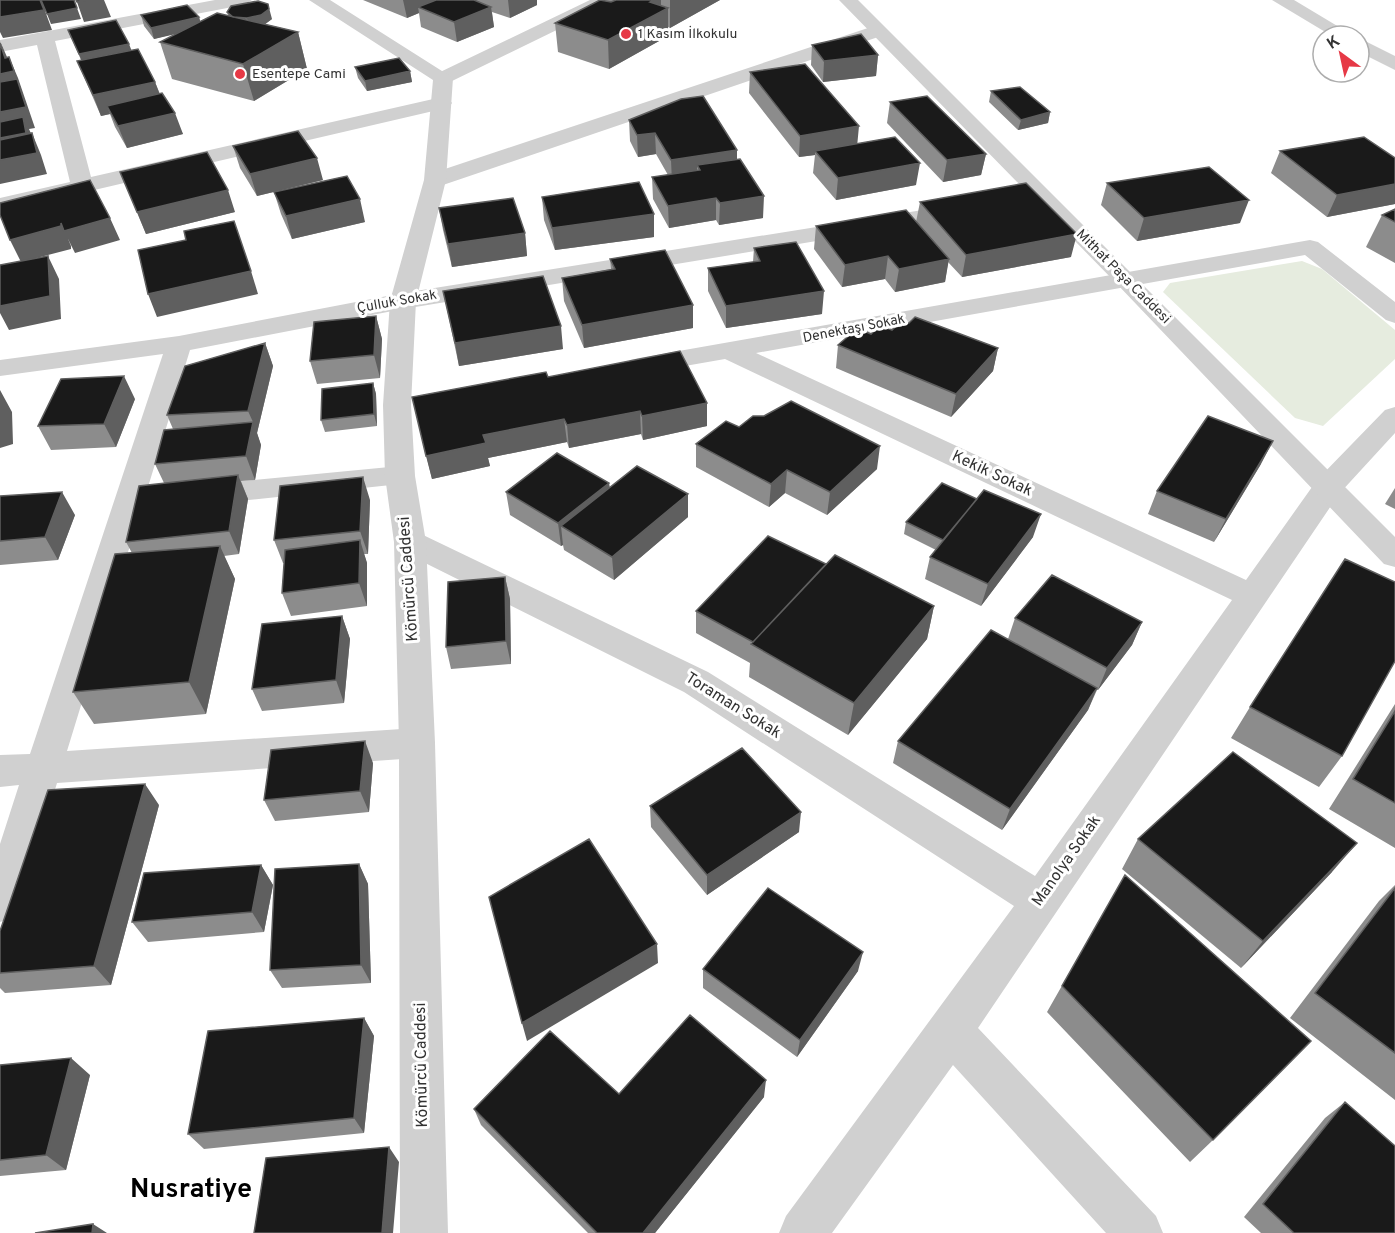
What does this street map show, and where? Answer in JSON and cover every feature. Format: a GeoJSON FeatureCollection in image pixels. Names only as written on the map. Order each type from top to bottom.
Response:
{"type":"FeatureCollection","features":[{"type":"Feature","properties":{"kind":"street"},"geometry":{"type":"LineString","coordinates":[[0,46],[243,0]]}},
{"type":"Feature","properties":{"kind":"street"},"geometry":{"type":"LineString","coordinates":[[318,0],[443,90]]}},
{"type":"Feature","properties":{"kind":"street"},"geometry":{"type":"LineString","coordinates":[[0,205],[82,186],[443,90],[604,0]]}},
{"type":"Feature","properties":{"kind":"street","name":"Mithat Paşa Caddesi"},"geometry":{"type":"LineString","coordinates":[[848,0],[1032,199],[1125,278],[1395,556]]}},
{"type":"Feature","properties":{"kind":"street"},"geometry":{"type":"LineString","coordinates":[[1281,0],[1324,24]]}},
{"type":"Feature","properties":{"kind":"street"},"geometry":{"type":"LineString","coordinates":[[435,180],[877,30]]}},
{"type":"Feature","properties":{"kind":"street"},"geometry":{"type":"LineString","coordinates":[[45,38],[82,186]]}},
{"type":"Feature","properties":{"kind":"street"},"geometry":{"type":"LineString","coordinates":[[1371,51],[1395,64]]}},
{"type":"Feature","properties":{"kind":"street","name":"Kömürcü Caddesi"},"geometry":{"type":"LineString","coordinates":[[424,1233],[417,743],[410,542],[400,476],[408,403],[403,301],[435,180],[443,90]]}},
{"type":"Feature","properties":{"kind":"street","name":"Çulluk Sokak"},"geometry":{"type":"LineString","coordinates":[[0,368],[179,344],[403,301],[986,206]]}},
{"type":"Feature","properties":{"kind":"street","name":"Denektaşı Sokak"},"geometry":{"type":"LineString","coordinates":[[616,370],[732,352],[1125,278],[1310,247],[1395,315]]}},
{"type":"Feature","properties":{"kind":"street"},"geometry":{"type":"LineString","coordinates":[[0,904],[46,766],[153,499],[179,344]]}},
{"type":"Feature","properties":{"kind":"street","name":"Kekik Sokak"},"geometry":{"type":"LineString","coordinates":[[732,352],[1252,596]]}},
{"type":"Feature","properties":{"kind":"street","name":"Manolya Sokak"},"geometry":{"type":"LineString","coordinates":[[803,1233],[951,1031],[1328,487],[1395,416]]}},
{"type":"Feature","properties":{"kind":"street"},"geometry":{"type":"LineString","coordinates":[[153,499],[400,476]]}},
{"type":"Feature","properties":{"kind":"street","name":"Toraman Sokak"},"geometry":{"type":"LineString","coordinates":[[410,542],[696,682],[1040,901]]}},
{"type":"Feature","properties":{"kind":"street"},"geometry":{"type":"LineString","coordinates":[[0,771],[46,766],[417,743]]}},
{"type":"Feature","properties":{"kind":"street"},"geometry":{"type":"LineString","coordinates":[[951,1031],[1139,1233]]}},
{"type":"Feature","properties":{"kind":"shaded area"},"geometry":{"type":"Polygon","coordinates":[[[1302,261],[1322,269],[1395,330],[1395,359],[1323,426],[1295,418],[1163,292],[1170,283],[1302,261]]]}},
{"type":"Feature","properties":{"kind":"building"},"geometry":{"type":"Polygon","coordinates":[[[0,0],[40,0],[44,10],[0,17],[0,0]]]}},
{"type":"Feature","properties":{"kind":"building"},"geometry":{"type":"Polygon","coordinates":[[[41,0],[74,0],[77,8],[47,14],[41,0]]]}},
{"type":"Feature","properties":{"kind":"building"},"geometry":{"type":"Polygon","coordinates":[[[436,0],[474,0],[491,7],[454,22],[418,7],[436,0]]]}},
{"type":"Feature","properties":{"kind":"building"},"geometry":{"type":"Polygon","coordinates":[[[600,0],[611,2],[654,0],[650,2],[668,8],[608,40],[555,23],[600,0]]]}},
{"type":"Feature","properties":{"kind":"building"},"geometry":{"type":"Polygon","coordinates":[[[258,1],[268,4],[269,9],[261,15],[247,18],[233,17],[227,12],[231,6],[258,1]]]}},
{"type":"Feature","properties":{"kind":"building"},"geometry":{"type":"Polygon","coordinates":[[[187,5],[199,17],[151,28],[141,15],[187,5]]]}},
{"type":"Feature","properties":{"kind":"building"},"geometry":{"type":"Polygon","coordinates":[[[217,13],[298,32],[243,64],[160,42],[217,13]]]}},
{"type":"Feature","properties":{"kind":"building"},"geometry":{"type":"Polygon","coordinates":[[[116,20],[129,44],[79,54],[68,30],[116,20]]]}},
{"type":"Feature","properties":{"kind":"building"},"geometry":{"type":"Polygon","coordinates":[[[861,34],[878,55],[824,61],[812,45],[861,34]]]}},
{"type":"Feature","properties":{"kind":"building"},"geometry":{"type":"Polygon","coordinates":[[[0,43],[5,58],[9,57],[14,71],[0,74],[0,43]]]}},
{"type":"Feature","properties":{"kind":"building"},"geometry":{"type":"Polygon","coordinates":[[[138,49],[155,82],[93,95],[77,61],[138,49]]]}},
{"type":"Feature","properties":{"kind":"building"},"geometry":{"type":"Polygon","coordinates":[[[399,58],[410,71],[365,81],[355,67],[399,58]]]}},
{"type":"Feature","properties":{"kind":"building"},"geometry":{"type":"Polygon","coordinates":[[[805,64],[859,126],[800,136],[750,72],[805,64]]]}},
{"type":"Feature","properties":{"kind":"building"},"geometry":{"type":"Polygon","coordinates":[[[17,79],[26,107],[0,112],[0,82],[17,79]]]}},
{"type":"Feature","properties":{"kind":"building"},"geometry":{"type":"Polygon","coordinates":[[[1020,87],[1050,112],[1021,120],[991,91],[1020,87]]]}},
{"type":"Feature","properties":{"kind":"building"},"geometry":{"type":"Polygon","coordinates":[[[162,93],[175,113],[118,126],[107,106],[162,93]]]}},
{"type":"Feature","properties":{"kind":"building"},"geometry":{"type":"Polygon","coordinates":[[[703,96],[737,150],[671,160],[655,133],[637,135],[629,120],[681,99],[703,96]]]}},
{"type":"Feature","properties":{"kind":"building"},"geometry":{"type":"Polygon","coordinates":[[[927,96],[986,154],[947,160],[890,102],[927,96]]]}},
{"type":"Feature","properties":{"kind":"building"},"geometry":{"type":"Polygon","coordinates":[[[23,117],[26,133],[0,138],[0,122],[23,117]]]}},
{"type":"Feature","properties":{"kind":"building"},"geometry":{"type":"Polygon","coordinates":[[[298,131],[317,158],[250,174],[233,146],[298,131]]]}},
{"type":"Feature","properties":{"kind":"building"},"geometry":{"type":"Polygon","coordinates":[[[32,133],[37,153],[0,160],[0,140],[32,133]]]}},
{"type":"Feature","properties":{"kind":"building"},"geometry":{"type":"Polygon","coordinates":[[[895,137],[920,163],[838,178],[815,151],[895,137]]]}},
{"type":"Feature","properties":{"kind":"building"},"geometry":{"type":"Polygon","coordinates":[[[1364,137],[1395,158],[1395,184],[1337,195],[1280,151],[1364,137]]]}},
{"type":"Feature","properties":{"kind":"building"},"geometry":{"type":"Polygon","coordinates":[[[207,152],[228,190],[137,212],[120,172],[207,152]]]}},
{"type":"Feature","properties":{"kind":"building"},"geometry":{"type":"Polygon","coordinates":[[[740,159],[764,196],[720,203],[716,198],[668,206],[652,177],[700,170],[697,165],[740,159]]]}},
{"type":"Feature","properties":{"kind":"building"},"geometry":{"type":"Polygon","coordinates":[[[1209,167],[1249,200],[1144,218],[1107,183],[1209,167]]]}},
{"type":"Feature","properties":{"kind":"building"},"geometry":{"type":"Polygon","coordinates":[[[347,176],[360,199],[286,216],[274,192],[347,176]]]}},
{"type":"Feature","properties":{"kind":"building"},"geometry":{"type":"Polygon","coordinates":[[[90,180],[110,218],[64,231],[61,223],[61,226],[10,240],[0,215],[0,203],[90,180]]]}},
{"type":"Feature","properties":{"kind":"building"},"geometry":{"type":"Polygon","coordinates":[[[639,182],[654,214],[552,228],[542,197],[639,182]]]}},
{"type":"Feature","properties":{"kind":"building"},"geometry":{"type":"Polygon","coordinates":[[[1026,183],[1077,234],[966,255],[920,202],[1026,183]]]}},
{"type":"Feature","properties":{"kind":"building"},"geometry":{"type":"Polygon","coordinates":[[[513,198],[525,233],[448,244],[439,208],[513,198]]]}},
{"type":"Feature","properties":{"kind":"building"},"geometry":{"type":"Polygon","coordinates":[[[1395,209],[1395,222],[1382,215],[1395,209]]]}},
{"type":"Feature","properties":{"kind":"building"},"geometry":{"type":"Polygon","coordinates":[[[906,210],[949,259],[899,269],[888,256],[845,265],[816,226],[906,210]]]}},
{"type":"Feature","properties":{"kind":"building"},"geometry":{"type":"Polygon","coordinates":[[[234,221],[251,271],[148,294],[138,250],[186,240],[184,231],[234,221]]]}},
{"type":"Feature","properties":{"kind":"building"},"geometry":{"type":"Polygon","coordinates":[[[796,242],[824,291],[726,306],[708,268],[760,261],[754,248],[796,242]]]}},
{"type":"Feature","properties":{"kind":"building"},"geometry":{"type":"Polygon","coordinates":[[[665,250],[693,305],[582,325],[562,278],[615,269],[610,259],[665,250]]]}},
{"type":"Feature","properties":{"kind":"building"},"geometry":{"type":"Polygon","coordinates":[[[48,256],[50,296],[0,306],[0,265],[48,256]]]}},
{"type":"Feature","properties":{"kind":"building"},"geometry":{"type":"Polygon","coordinates":[[[543,276],[561,326],[455,343],[443,291],[543,276]]]}},
{"type":"Feature","properties":{"kind":"building"},"geometry":{"type":"Polygon","coordinates":[[[376,316],[374,355],[310,361],[314,322],[376,316]]]}},
{"type":"Feature","properties":{"kind":"building"},"geometry":{"type":"Polygon","coordinates":[[[915,317],[998,348],[956,394],[838,345],[853,332],[860,335],[864,331],[871,334],[880,325],[892,330],[901,321],[909,323],[915,317]]]}},
{"type":"Feature","properties":{"kind":"building"},"geometry":{"type":"Polygon","coordinates":[[[265,343],[248,411],[167,415],[185,366],[265,343]]]}},
{"type":"Feature","properties":{"kind":"building"},"geometry":{"type":"Polygon","coordinates":[[[680,351],[707,403],[642,416],[640,411],[567,425],[564,419],[483,435],[486,443],[426,456],[412,397],[546,372],[548,377],[680,351]]]}},
{"type":"Feature","properties":{"kind":"building"},"geometry":{"type":"Polygon","coordinates":[[[124,376],[104,424],[38,426],[61,379],[124,376]]]}},
{"type":"Feature","properties":{"kind":"building"},"geometry":{"type":"Polygon","coordinates":[[[373,383],[374,414],[321,420],[322,389],[373,383]]]}},
{"type":"Feature","properties":{"kind":"building"},"geometry":{"type":"Polygon","coordinates":[[[791,401],[880,446],[830,492],[787,470],[771,484],[696,444],[726,421],[739,427],[753,416],[764,416],[791,401]]]}},
{"type":"Feature","properties":{"kind":"building"},"geometry":{"type":"Polygon","coordinates":[[[1208,416],[1273,441],[1226,519],[1157,491],[1208,416]]]}},
{"type":"Feature","properties":{"kind":"building"},"geometry":{"type":"Polygon","coordinates":[[[253,422],[246,456],[155,464],[164,430],[253,422]]]}},
{"type":"Feature","properties":{"kind":"building"},"geometry":{"type":"Polygon","coordinates":[[[557,453],[609,483],[558,523],[506,492],[557,453]]]}},
{"type":"Feature","properties":{"kind":"building"},"geometry":{"type":"Polygon","coordinates":[[[637,466],[688,494],[612,557],[561,526],[637,466]]]}},
{"type":"Feature","properties":{"kind":"building"},"geometry":{"type":"Polygon","coordinates":[[[238,475],[229,531],[126,542],[139,486],[238,475]]]}},
{"type":"Feature","properties":{"kind":"building"},"geometry":{"type":"Polygon","coordinates":[[[363,477],[360,531],[274,540],[280,486],[363,477]]]}},
{"type":"Feature","properties":{"kind":"building"},"geometry":{"type":"Polygon","coordinates":[[[942,483],[977,499],[943,540],[906,522],[942,483]]]}},
{"type":"Feature","properties":{"kind":"building"},"geometry":{"type":"Polygon","coordinates":[[[984,490],[1041,514],[988,584],[930,557],[984,490]]]}},
{"type":"Feature","properties":{"kind":"building"},"geometry":{"type":"Polygon","coordinates":[[[62,492],[45,537],[0,541],[0,496],[62,492]]]}},
{"type":"Feature","properties":{"kind":"building"},"geometry":{"type":"Polygon","coordinates":[[[768,536],[826,564],[753,642],[696,611],[768,536]]]}},
{"type":"Feature","properties":{"kind":"building"},"geometry":{"type":"Polygon","coordinates":[[[360,540],[359,583],[282,593],[285,550],[360,540]]]}},
{"type":"Feature","properties":{"kind":"building"},"geometry":{"type":"Polygon","coordinates":[[[220,546],[189,682],[73,692],[115,554],[220,546]]]}},
{"type":"Feature","properties":{"kind":"building"},"geometry":{"type":"Polygon","coordinates":[[[835,555],[934,606],[854,703],[751,644],[835,555]]]}},
{"type":"Feature","properties":{"kind":"building"},"geometry":{"type":"Polygon","coordinates":[[[1345,559],[1395,582],[1395,661],[1342,756],[1250,707],[1345,559]]]}},
{"type":"Feature","properties":{"kind":"building"},"geometry":{"type":"Polygon","coordinates":[[[1052,575],[1142,622],[1107,668],[1015,618],[1052,575]]]}},
{"type":"Feature","properties":{"kind":"building"},"geometry":{"type":"Polygon","coordinates":[[[505,577],[506,641],[446,647],[448,582],[505,577]]]}},
{"type":"Feature","properties":{"kind":"building"},"geometry":{"type":"Polygon","coordinates":[[[342,616],[336,680],[252,689],[262,624],[342,616]]]}},
{"type":"Feature","properties":{"kind":"building"},"geometry":{"type":"Polygon","coordinates":[[[991,630],[1097,688],[1010,809],[898,741],[991,630]]]}},
{"type":"Feature","properties":{"kind":"building"},"geometry":{"type":"Polygon","coordinates":[[[1395,711],[1395,803],[1353,779],[1395,711]]]}},
{"type":"Feature","properties":{"kind":"building"},"geometry":{"type":"Polygon","coordinates":[[[365,741],[360,791],[264,800],[271,750],[365,741]]]}},
{"type":"Feature","properties":{"kind":"building"},"geometry":{"type":"Polygon","coordinates":[[[742,748],[801,812],[707,875],[650,806],[742,748]]]}},
{"type":"Feature","properties":{"kind":"building"},"geometry":{"type":"Polygon","coordinates":[[[1233,752],[1357,843],[1263,941],[1138,839],[1233,752]]]}},
{"type":"Feature","properties":{"kind":"building"},"geometry":{"type":"Polygon","coordinates":[[[145,784],[94,966],[0,973],[0,931],[48,790],[145,784]]]}},
{"type":"Feature","properties":{"kind":"building"},"geometry":{"type":"Polygon","coordinates":[[[589,839],[657,944],[522,1023],[489,897],[589,839]]]}},
{"type":"Feature","properties":{"kind":"building"},"geometry":{"type":"Polygon","coordinates":[[[359,864],[361,965],[270,970],[275,869],[359,864]]]}},
{"type":"Feature","properties":{"kind":"building"},"geometry":{"type":"Polygon","coordinates":[[[261,865],[252,912],[132,922],[144,873],[261,865]]]}},
{"type":"Feature","properties":{"kind":"building"},"geometry":{"type":"Polygon","coordinates":[[[1125,875],[1311,1041],[1213,1140],[1062,986],[1125,875]]]}},
{"type":"Feature","properties":{"kind":"building"},"geometry":{"type":"Polygon","coordinates":[[[768,888],[863,952],[800,1040],[703,969],[768,888]]]}},
{"type":"Feature","properties":{"kind":"building"},"geometry":{"type":"Polygon","coordinates":[[[1395,888],[1395,1053],[1315,993],[1395,888]]]}},
{"type":"Feature","properties":{"kind":"building"},"geometry":{"type":"Polygon","coordinates":[[[690,1015],[766,1080],[643,1233],[597,1233],[474,1109],[550,1031],[619,1094],[690,1015]]]}},
{"type":"Feature","properties":{"kind":"building"},"geometry":{"type":"Polygon","coordinates":[[[364,1018],[354,1118],[188,1134],[208,1031],[364,1018]]]}},
{"type":"Feature","properties":{"kind":"building"},"geometry":{"type":"Polygon","coordinates":[[[71,1058],[46,1155],[0,1160],[0,1065],[71,1058]]]}},
{"type":"Feature","properties":{"kind":"building"},"geometry":{"type":"Polygon","coordinates":[[[1345,1102],[1395,1146],[1395,1233],[1294,1233],[1263,1204],[1345,1102]]]}},
{"type":"Feature","properties":{"kind":"building"},"geometry":{"type":"Polygon","coordinates":[[[389,1147],[382,1233],[254,1233],[266,1158],[389,1147]]]}},
{"type":"Feature","properties":{"kind":"building"},"geometry":{"type":"Polygon","coordinates":[[[93,1224],[92,1233],[35,1233],[93,1224]]]}},
{"type":"Feature","properties":{"kind":"place","name":"1 Kasım İlkokulu"},"geometry":{"type":"Point","coordinates":[626,34]}},
{"type":"Feature","properties":{"kind":"place","name":"Esentepe Cami"},"geometry":{"type":"Point","coordinates":[240,74]}},
{"type":"Feature","properties":{"kind":"district","name":"Nusratiye"},"geometry":{"type":"Point","coordinates":[191,1190]}}]}
